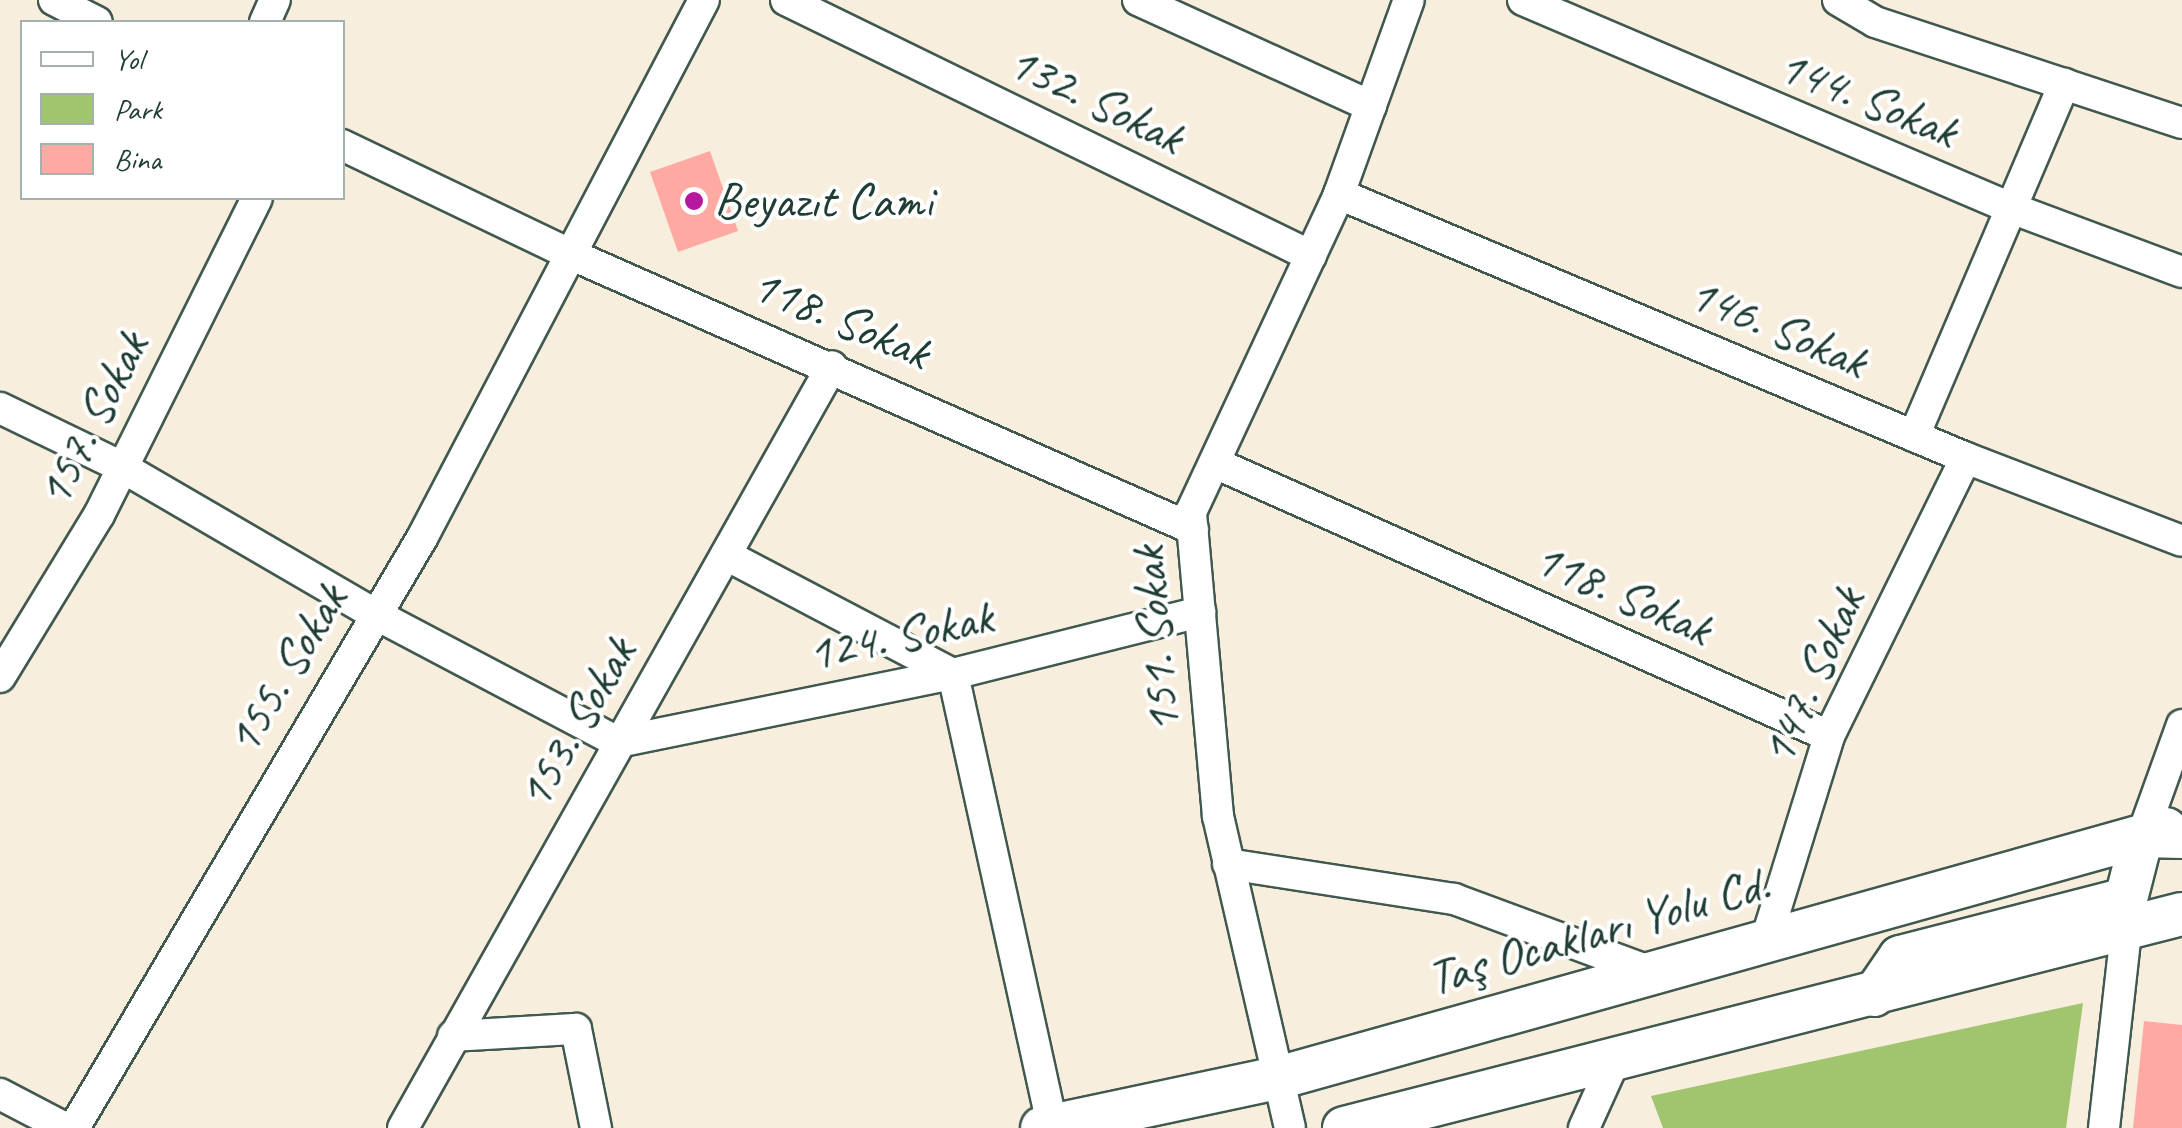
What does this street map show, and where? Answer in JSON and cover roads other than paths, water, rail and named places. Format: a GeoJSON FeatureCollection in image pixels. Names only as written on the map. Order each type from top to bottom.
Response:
{"type":"FeatureCollection","features":[{"type":"Feature","properties":{"kind":"main road","name":"Taş Ocakları Yolu Cd."},"geometry":{"type":"LineString","coordinates":[[1047,1127],[1278,1078],[1766,940],[2168,833]]}},
{"type":"Feature","properties":{"kind":"main road"},"geometry":{"type":"LineString","coordinates":[[1874,995],[1900,956],[2126,898],[2168,833]]}},
{"type":"Feature","properties":{"kind":"main road"},"geometry":{"type":"LineString","coordinates":[[1344,1128],[2182,914]]}},
{"type":"Feature","properties":{"kind":"street"},"geometry":{"type":"LineString","coordinates":[[54,0],[94,20]]}},
{"type":"Feature","properties":{"kind":"street","name":"155. Sokak"},"geometry":{"type":"LineString","coordinates":[[74,1128],[373,613],[422,538],[704,0]]}},
{"type":"Feature","properties":{"kind":"street","name":"132. Sokak"},"geometry":{"type":"LineString","coordinates":[[786,0],[1311,256]]}},
{"type":"Feature","properties":{"kind":"street"},"geometry":{"type":"LineString","coordinates":[[1138,0],[1371,106]]}},
{"type":"Feature","properties":{"kind":"street","name":"151. Sokak"},"geometry":{"type":"LineString","coordinates":[[1290,1128],[1228,864],[1192,512],[1339,194],[1409,0]]}},
{"type":"Feature","properties":{"kind":"street","name":"144. Sokak"},"geometry":{"type":"LineString","coordinates":[[1523,0],[2011,208],[2182,272]]}},
{"type":"Feature","properties":{"kind":"street"},"geometry":{"type":"LineString","coordinates":[[1838,0],[1875,22],[2182,123]]}},
{"type":"Feature","properties":{"kind":"street"},"geometry":{"type":"LineString","coordinates":[[1914,436],[2064,84]]}},
{"type":"Feature","properties":{"kind":"street","name":"118. Sokak"},"geometry":{"type":"LineString","coordinates":[[345,147],[570,254],[832,366],[1193,529]]}},
{"type":"Feature","properties":{"kind":"street","name":"146. Sokak"},"geometry":{"type":"LineString","coordinates":[[1339,194],[1966,458],[2182,541]]}},
{"type":"Feature","properties":{"kind":"street","name":"157. Sokak"},"geometry":{"type":"LineString","coordinates":[[0,677],[122,467],[255,200]]}},
{"type":"Feature","properties":{"kind":"street","name":"153. Sokak"},"geometry":{"type":"LineString","coordinates":[[404,1128],[452,1036],[832,366]]}},
{"type":"Feature","properties":{"kind":"street"},"geometry":{"type":"LineString","coordinates":[[0,408],[122,467],[373,613],[618,742]]}},
{"type":"Feature","properties":{"kind":"street","name":"147. Sokak"},"geometry":{"type":"LineString","coordinates":[[1766,940],[1829,736],[1966,458]]}},
{"type":"Feature","properties":{"kind":"street","name":"118. Sokak"},"geometry":{"type":"LineString","coordinates":[[1215,462],[1829,736]]}},
{"type":"Feature","properties":{"kind":"street"},"geometry":{"type":"LineString","coordinates":[[726,555],[952,674],[1047,1127]]}},
{"type":"Feature","properties":{"kind":"street","name":"124. Sokak"},"geometry":{"type":"LineString","coordinates":[[618,742],[952,674],[1200,612]]}},
{"type":"Feature","properties":{"kind":"street"},"geometry":{"type":"LineString","coordinates":[[2168,833],[2182,725]]}},
{"type":"Feature","properties":{"kind":"street"},"geometry":{"type":"LineString","coordinates":[[1228,864],[1454,899],[1654,973]]}},
{"type":"Feature","properties":{"kind":"street"},"geometry":{"type":"LineString","coordinates":[[2104,1128],[2126,931]]}},
{"type":"Feature","properties":{"kind":"street"},"geometry":{"type":"LineString","coordinates":[[452,1036],[576,1030],[596,1128]]}},
{"type":"Feature","properties":{"kind":"street"},"geometry":{"type":"LineString","coordinates":[[1584,1128],[1616,1057]]}},
{"type":"Feature","properties":{"kind":"street"},"geometry":{"type":"LineString","coordinates":[[0,1094],[65,1128]]}},
{"type":"Feature","properties":{"kind":"place","name":"Beyazıt Cami"},"geometry":{"type":"Point","coordinates":[694,201]}}]}
